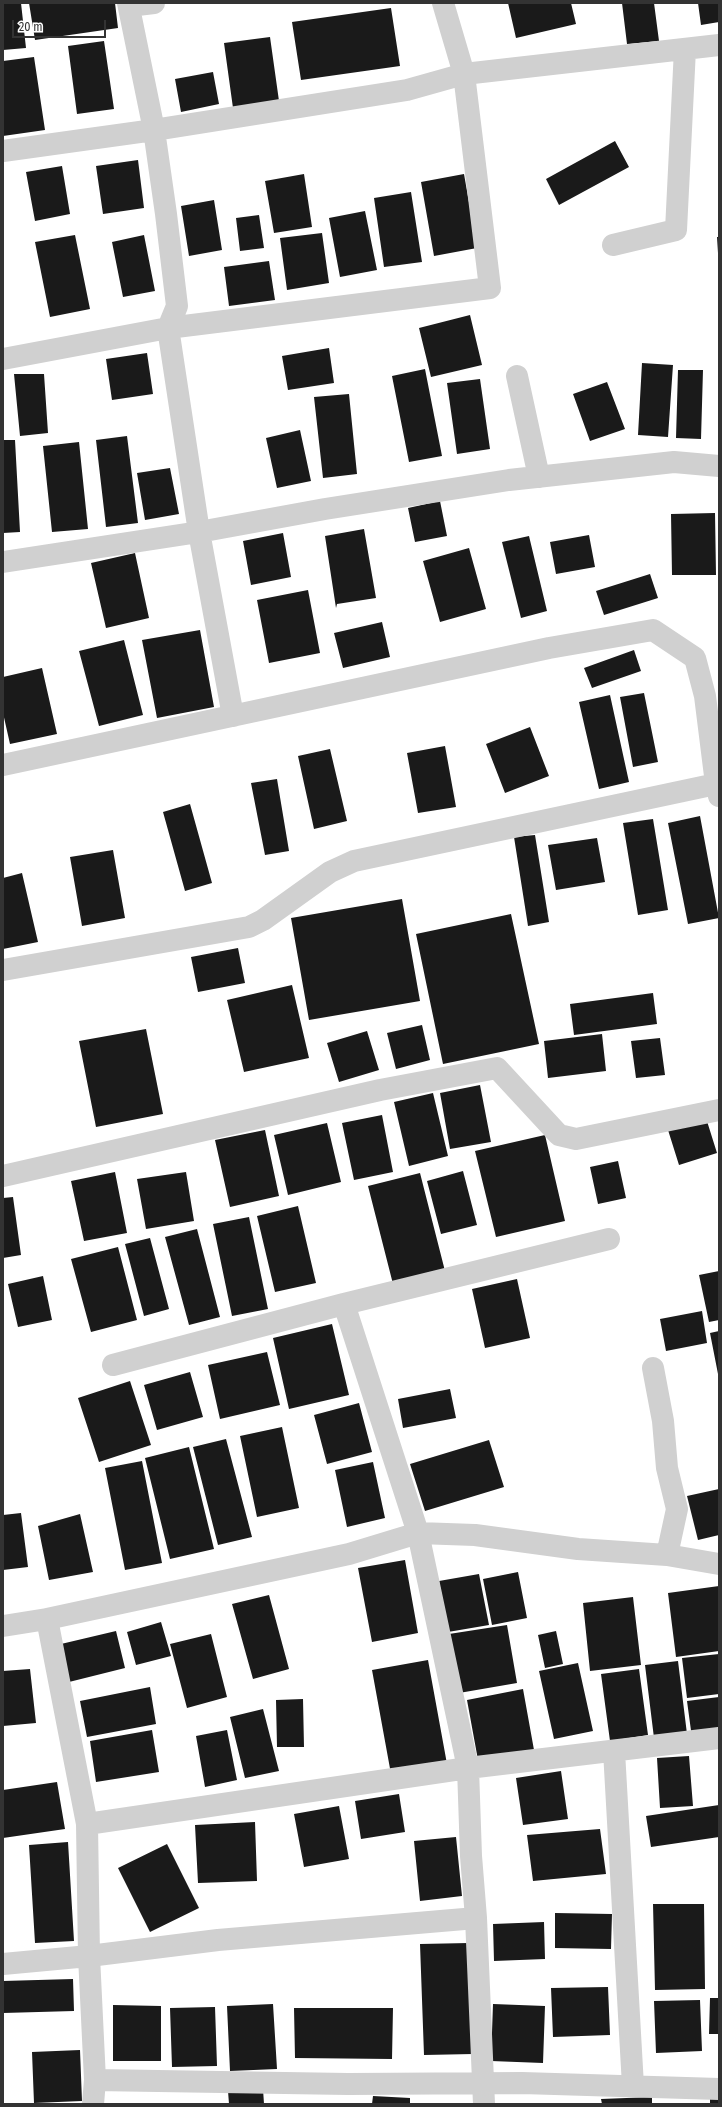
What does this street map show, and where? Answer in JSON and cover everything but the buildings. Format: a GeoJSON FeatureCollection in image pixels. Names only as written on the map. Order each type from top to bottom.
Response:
{"type":"FeatureCollection","features":[{"type":"Feature","properties":{"kind":"street"},"geometry":{"type":"LineString","coordinates":[[154,3],[129,4],[154,130],[166,214],[177,306],[168,328],[199,532],[233,716]]}},
{"type":"Feature","properties":{"kind":"street"},"geometry":{"type":"LineString","coordinates":[[3,360],[168,328],[490,288],[464,74],[443,3]]}},
{"type":"Feature","properties":{"kind":"street"},"geometry":{"type":"LineString","coordinates":[[3,151],[154,130],[407,90],[464,74],[719,45]]}},
{"type":"Feature","properties":{"kind":"street"},"geometry":{"type":"LineString","coordinates":[[613,245],[676,230],[685,50]]}},
{"type":"Feature","properties":{"kind":"street"},"geometry":{"type":"LineString","coordinates":[[517,376],[539,477]]}},
{"type":"Feature","properties":{"kind":"street"},"geometry":{"type":"LineString","coordinates":[[3,562],[199,532],[340,507],[509,480],[674,462],[719,466]]}},
{"type":"Feature","properties":{"kind":"street"},"geometry":{"type":"LineString","coordinates":[[3,765],[549,648],[653,630],[695,658],[705,696],[717,790],[354,861],[330,872],[263,920],[249,927],[3,970]]}},
{"type":"Feature","properties":{"kind":"street"},"geometry":{"type":"LineString","coordinates":[[3,1176],[380,1090],[497,1068],[559,1135],[576,1139],[719,1110]]}},
{"type":"Feature","properties":{"kind":"street"},"geometry":{"type":"LineString","coordinates":[[113,1364],[344,1304],[609,1239]]}},
{"type":"Feature","properties":{"kind":"street"},"geometry":{"type":"LineString","coordinates":[[344,1304],[418,1533],[468,1768],[471,1856],[476,1918],[485,2094]]}},
{"type":"Feature","properties":{"kind":"street"},"geometry":{"type":"LineString","coordinates":[[653,1368],[663,1421],[667,1468],[677,1509],[667,1555]]}},
{"type":"Feature","properties":{"kind":"street"},"geometry":{"type":"LineString","coordinates":[[3,1626],[47,1619],[350,1554],[418,1533],[475,1535],[578,1549],[667,1555],[719,1564]]}},
{"type":"Feature","properties":{"kind":"street"},"geometry":{"type":"LineString","coordinates":[[47,1619],[87,1824],[89,1956],[95,2080],[93,2104]]}},
{"type":"Feature","properties":{"kind":"street"},"geometry":{"type":"LineString","coordinates":[[87,1824],[468,1768],[719,1738]]}},
{"type":"Feature","properties":{"kind":"street"},"geometry":{"type":"LineString","coordinates":[[614,1751],[634,2086]]}},
{"type":"Feature","properties":{"kind":"street"},"geometry":{"type":"LineString","coordinates":[[3,1964],[89,1956],[218,1940],[476,1918]]}},
{"type":"Feature","properties":{"kind":"street"},"geometry":{"type":"LineString","coordinates":[[95,2080],[348,2084],[485,2094],[634,2086],[719,2089]]}}]}
